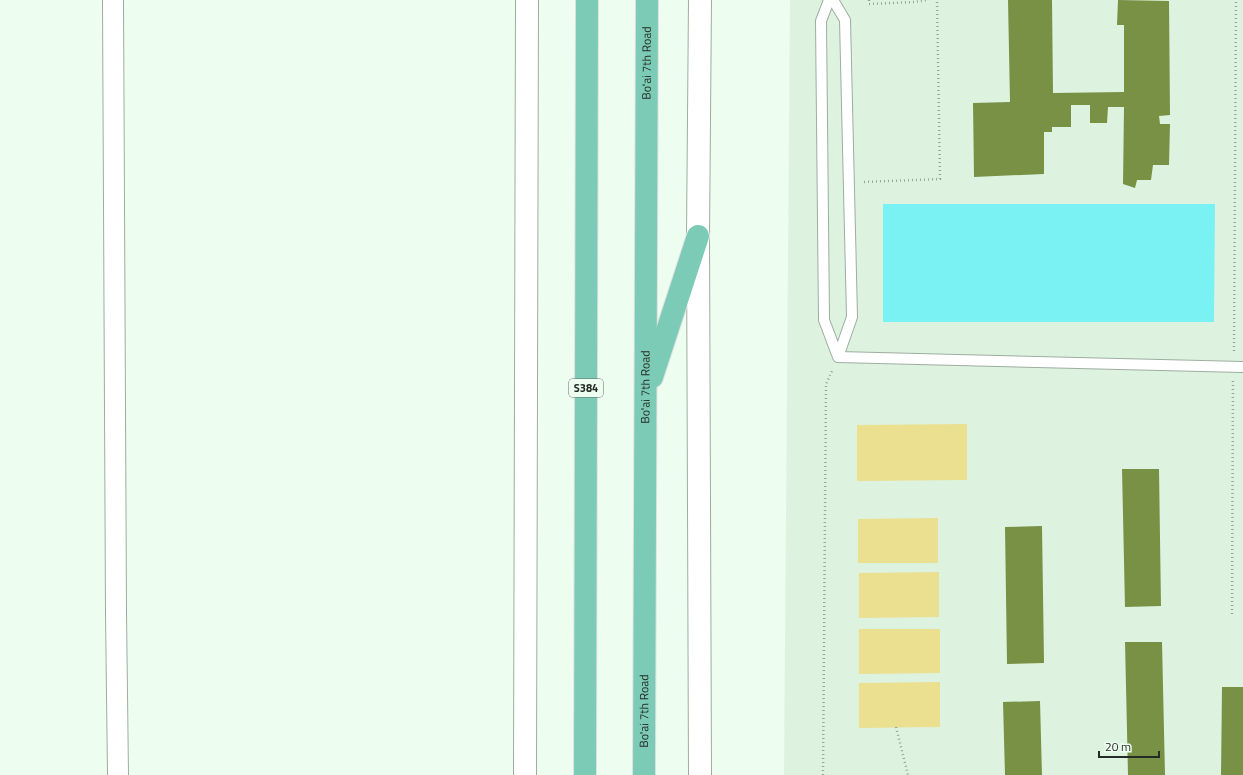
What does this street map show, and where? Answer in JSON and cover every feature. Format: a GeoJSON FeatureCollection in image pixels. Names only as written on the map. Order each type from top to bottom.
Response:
{"type":"FeatureCollection","features":[{"type":"Feature","properties":{"kind":"highway","name":"S384"},"geometry":{"type":"LineString","coordinates":[[585,775],[588,0]]}},
{"type":"Feature","properties":{"kind":"highway","name":"Bo'ai 7th Road"},"geometry":{"type":"LineString","coordinates":[[644,775],[647,0]]}},
{"type":"Feature","properties":{"kind":"highway"},"geometry":{"type":"LineString","coordinates":[[646,397],[698,236]]}},
{"type":"Feature","properties":{"kind":"street"},"geometry":{"type":"LineString","coordinates":[[114,0],[118,775]]}},
{"type":"Feature","properties":{"kind":"street"},"geometry":{"type":"LineString","coordinates":[[525,775],[527,0]]}},
{"type":"Feature","properties":{"kind":"street"},"geometry":{"type":"LineString","coordinates":[[700,0],[698,236],[700,775]]}},
{"type":"Feature","properties":{"kind":"lane"},"geometry":{"type":"LineString","coordinates":[[829,0],[821,21],[824,320],[838,357]]}},
{"type":"Feature","properties":{"kind":"lane"},"geometry":{"type":"LineString","coordinates":[[833,0],[845,20],[852,317],[838,357]]}},
{"type":"Feature","properties":{"kind":"lane"},"geometry":{"type":"LineString","coordinates":[[838,357],[1238,366]]}},
{"type":"Feature","properties":{"kind":"path"},"geometry":{"type":"LineString","coordinates":[[869,0],[869,4],[927,0]]}},
{"type":"Feature","properties":{"kind":"path"},"geometry":{"type":"LineString","coordinates":[[848,182],[940,179],[937,0]]}},
{"type":"Feature","properties":{"kind":"path"},"geometry":{"type":"LineString","coordinates":[[1232,614],[1238,366],[1236,0]]}},
{"type":"Feature","properties":{"kind":"path"},"geometry":{"type":"LineString","coordinates":[[823,775],[826,384],[838,357]]}},
{"type":"Feature","properties":{"kind":"path"},"geometry":{"type":"LineString","coordinates":[[896,727],[908,775]]}},
{"type":"Feature","properties":{"kind":"shaded area"},"geometry":{"type":"Polygon","coordinates":[[[790,0],[1243,0],[1243,775],[784,775],[790,0]]]}},
{"type":"Feature","properties":{"kind":"shaded area"},"geometry":{"type":"Polygon","coordinates":[[[967,424],[967,480],[857,481],[857,425],[967,424]]]}},
{"type":"Feature","properties":{"kind":"shaded area"},"geometry":{"type":"Polygon","coordinates":[[[938,518],[938,563],[858,563],[858,519],[938,518]]]}},
{"type":"Feature","properties":{"kind":"shaded area"},"geometry":{"type":"Polygon","coordinates":[[[939,572],[939,617],[859,618],[859,573],[939,572]]]}},
{"type":"Feature","properties":{"kind":"shaded area"},"geometry":{"type":"Polygon","coordinates":[[[859,629],[940,629],[940,673],[859,674],[859,629]]]}},
{"type":"Feature","properties":{"kind":"shaded area"},"geometry":{"type":"Polygon","coordinates":[[[940,682],[940,727],[859,728],[859,683],[940,682]]]}},
{"type":"Feature","properties":{"kind":"water"},"geometry":{"type":"Polygon","coordinates":[[[883,204],[1215,204],[1214,322],[883,322],[883,204]]]}},
{"type":"Feature","properties":{"kind":"building"},"geometry":{"type":"Polygon","coordinates":[[[1008,0],[1052,0],[1053,93],[1124,92],[1124,25],[1117,25],[1118,0],[1169,1],[1170,115],[1159,116],[1160,124],[1170,124],[1169,165],[1153,165],[1151,180],[1137,180],[1135,188],[1123,184],[1124,107],[1108,107],[1107,123],[1090,123],[1090,105],[1071,105],[1071,127],[1052,127],[1052,132],[1044,132],[1044,174],[974,177],[973,103],[1010,102],[1008,0]]]}},
{"type":"Feature","properties":{"kind":"building"},"geometry":{"type":"Polygon","coordinates":[[[1122,469],[1159,469],[1161,606],[1125,607],[1122,469]]]}},
{"type":"Feature","properties":{"kind":"building"},"geometry":{"type":"Polygon","coordinates":[[[1042,526],[1044,663],[1007,664],[1005,527],[1042,526]]]}},
{"type":"Feature","properties":{"kind":"building"},"geometry":{"type":"Polygon","coordinates":[[[1125,642],[1162,642],[1165,775],[1128,775],[1125,642]]]}},
{"type":"Feature","properties":{"kind":"building"},"geometry":{"type":"Polygon","coordinates":[[[1222,687],[1243,687],[1243,775],[1221,775],[1222,687]]]}},
{"type":"Feature","properties":{"kind":"building"},"geometry":{"type":"Polygon","coordinates":[[[1040,701],[1042,775],[1005,775],[1003,702],[1040,701]]]}}]}
